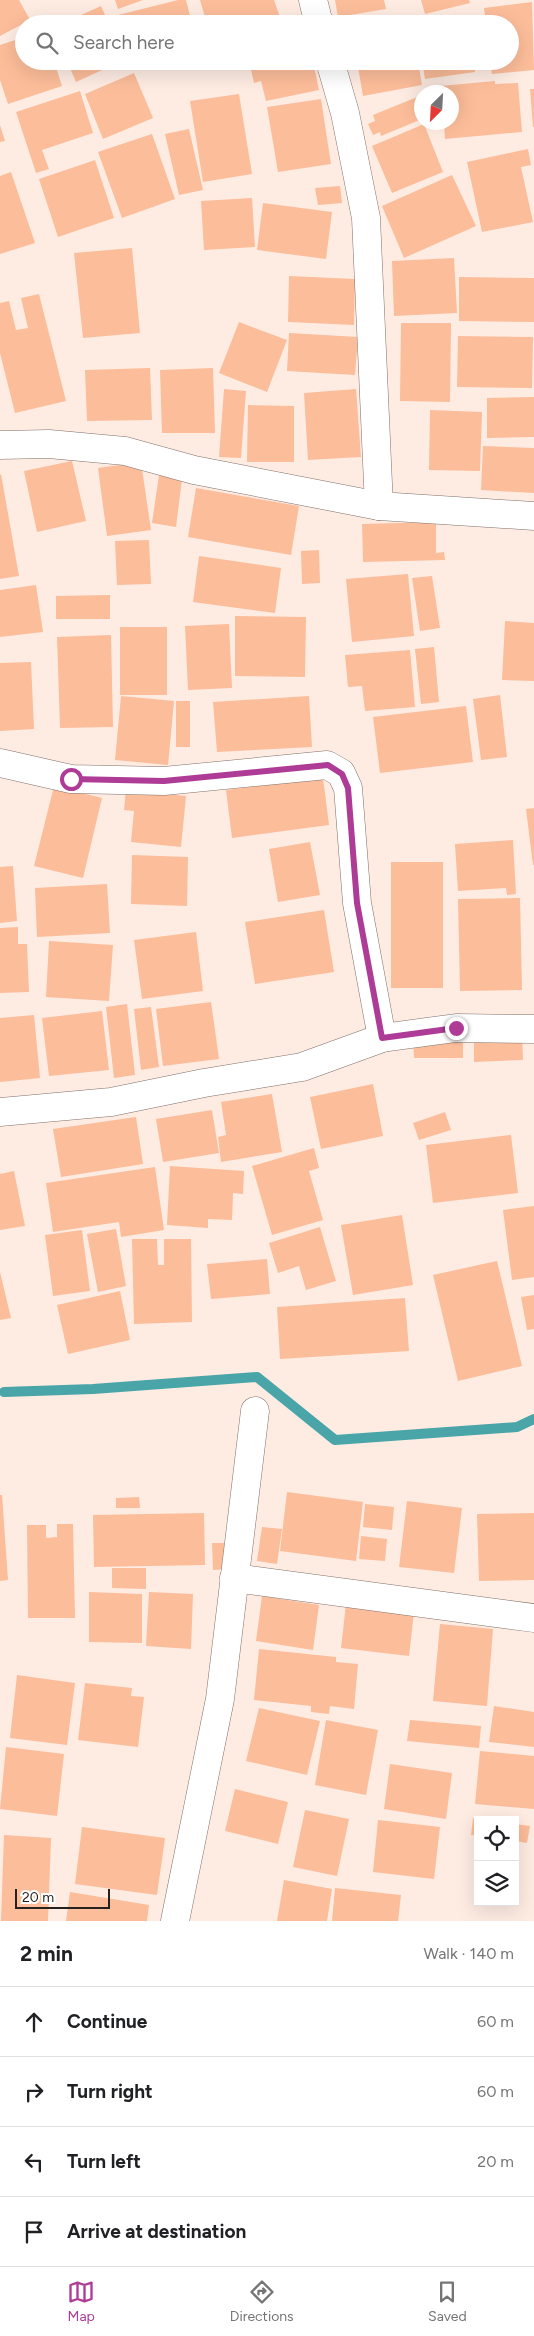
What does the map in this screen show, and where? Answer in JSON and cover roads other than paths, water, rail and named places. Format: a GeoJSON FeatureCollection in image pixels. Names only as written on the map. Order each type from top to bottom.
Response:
{"type":"FeatureCollection","features":[{"type":"Feature","properties":{"kind":"street"},"geometry":{"type":"LineString","coordinates":[[312,0],[316,15]]}},
{"type":"Feature","properties":{"kind":"street"},"geometry":{"type":"LineString","coordinates":[[333,70],[346,113],[366,218],[378,506]]}},
{"type":"Feature","properties":{"kind":"street"},"geometry":{"type":"LineString","coordinates":[[0,446],[49,444],[125,451],[194,470],[378,506],[534,516]]}},
{"type":"Feature","properties":{"kind":"street"},"geometry":{"type":"LineString","coordinates":[[0,763],[71,779],[164,781],[328,765],[342,774],[348,788],[357,903],[382,1038]]}},
{"type":"Feature","properties":{"kind":"street"},"geometry":{"type":"LineString","coordinates":[[0,1112],[111,1102],[204,1083],[302,1067],[382,1038],[456,1028],[534,1029]]}},
{"type":"Feature","properties":{"kind":"street"},"geometry":{"type":"LineString","coordinates":[[175,1921],[220,1699],[255,1411]]}},
{"type":"Feature","properties":{"kind":"street"},"geometry":{"type":"LineString","coordinates":[[234,1578],[534,1618]]}},
{"type":"Feature","properties":{"kind":"waterway"},"geometry":{"type":"LineString","coordinates":[[4,1392],[93,1389],[257,1377],[335,1440],[517,1427],[534,1419]]}}]}
